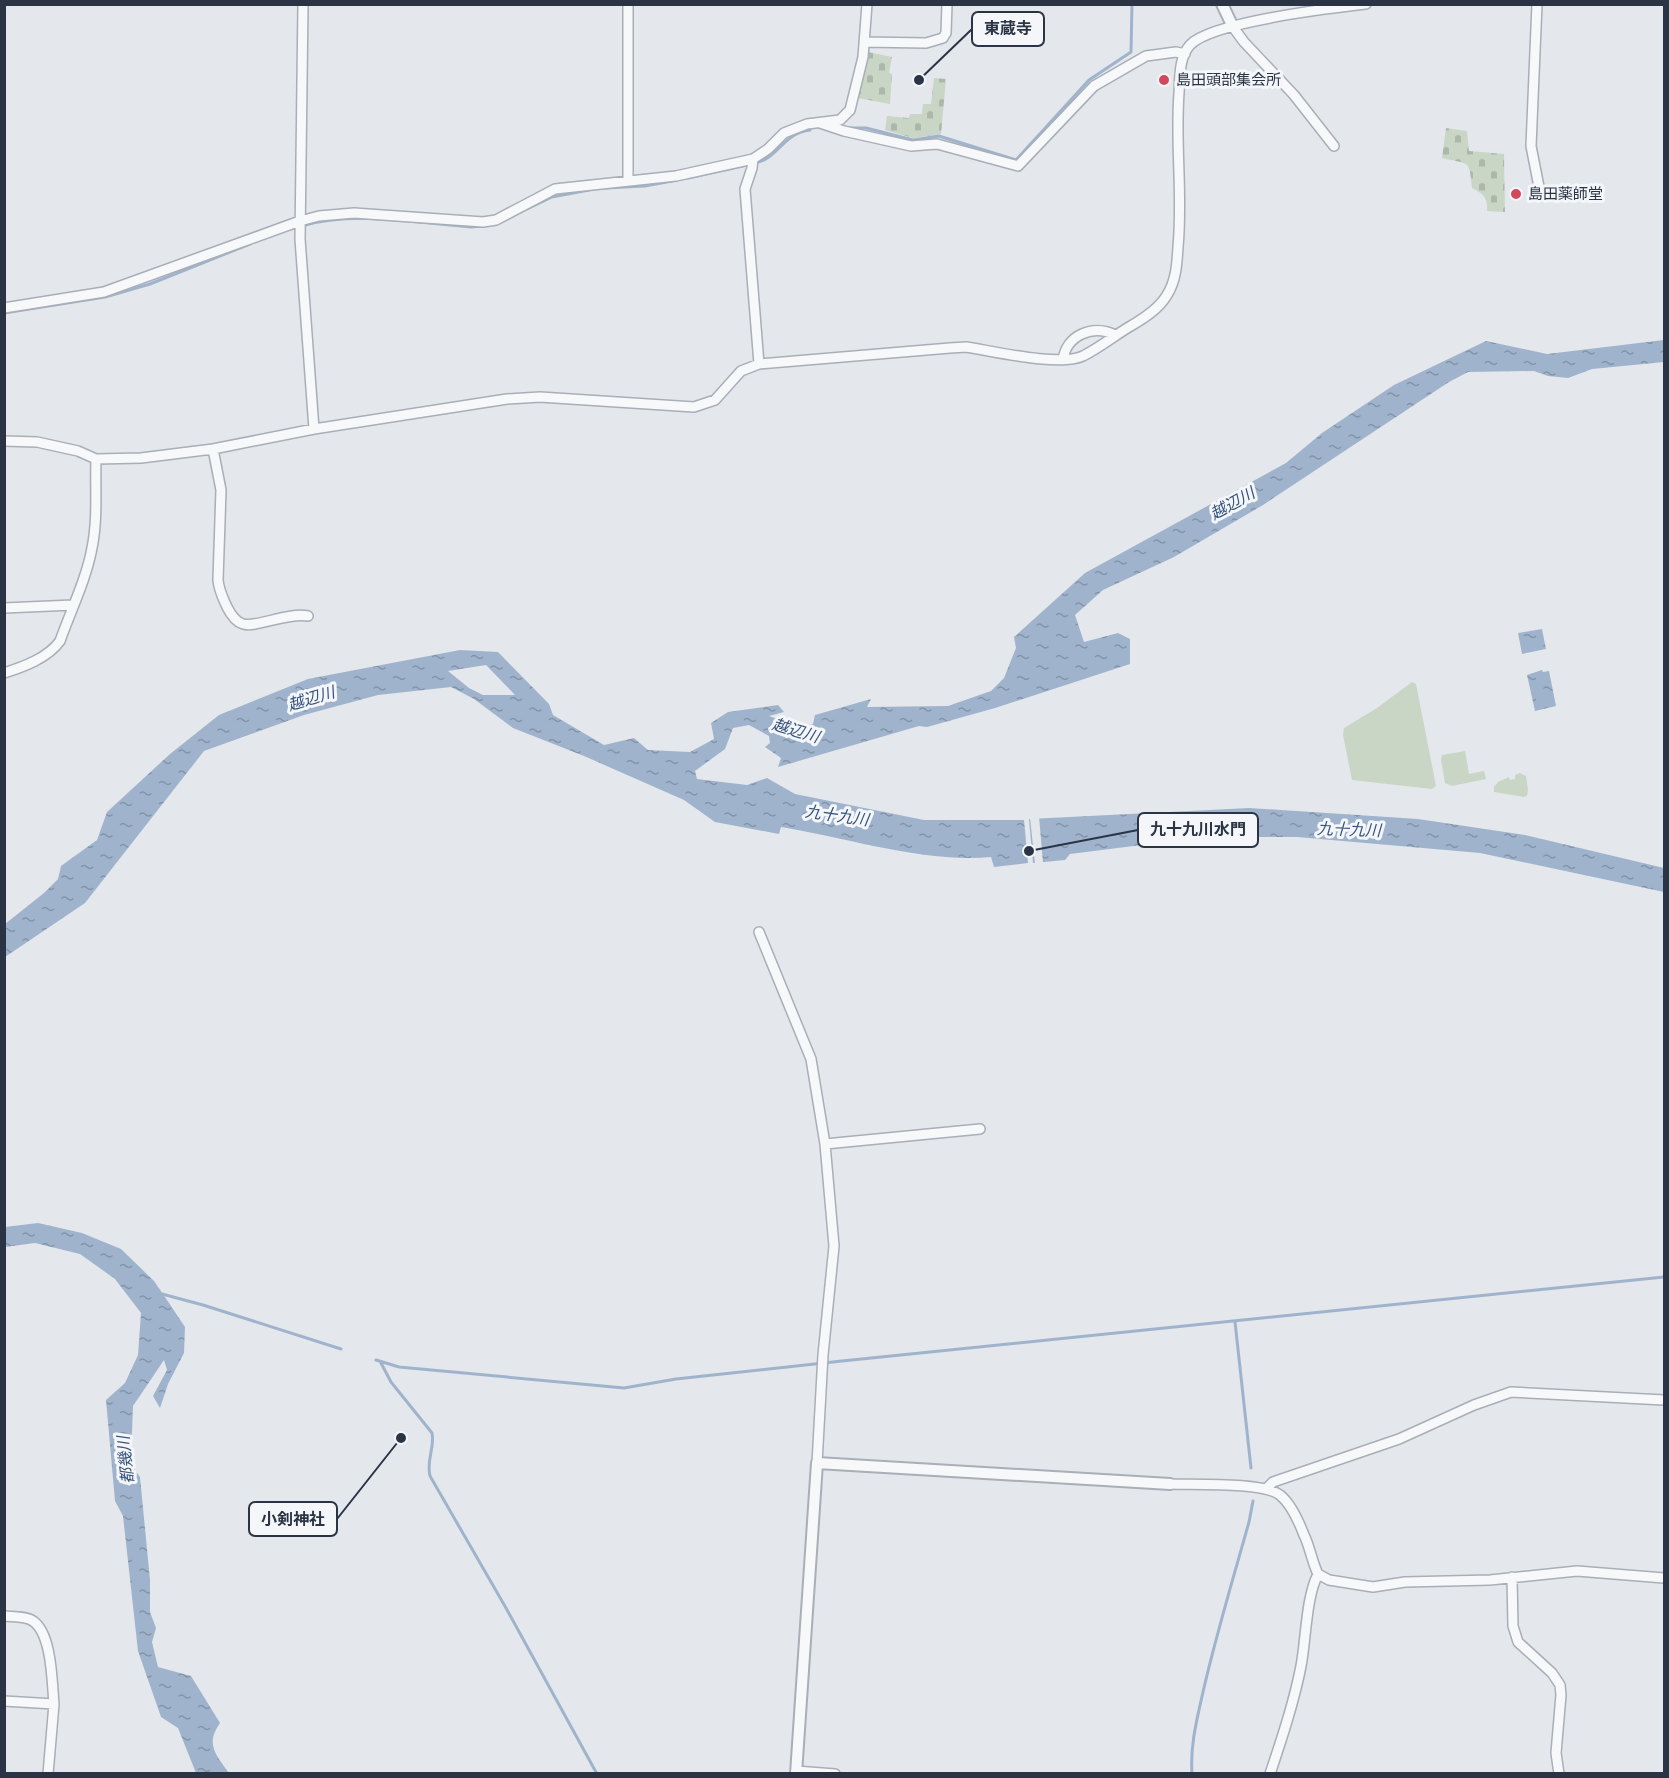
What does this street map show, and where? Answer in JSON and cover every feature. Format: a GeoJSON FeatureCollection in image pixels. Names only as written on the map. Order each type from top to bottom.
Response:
{"type":"FeatureCollection","features":[{"type":"Feature","properties":{"kind":"street"},"geometry":{"type":"LineString","coordinates":[[303,4],[300,224],[314,429]]}},
{"type":"Feature","properties":{"kind":"street"},"geometry":{"type":"LineString","coordinates":[[628,4],[628,181]]}},
{"type":"Feature","properties":{"kind":"street"},"geometry":{"type":"LineString","coordinates":[[4,308],[104,292],[319,216],[354,213],[483,222],[496,220],[555,189],[676,177],[753,159],[768,149],[784,133],[807,124],[840,120],[850,110],[863,57],[867,4]]}},
{"type":"Feature","properties":{"kind":"street"},"geometry":{"type":"LineString","coordinates":[[864,42],[926,43],[943,38],[946,33],[947,4]]}},
{"type":"Feature","properties":{"kind":"street"},"geometry":{"type":"LineString","coordinates":[[1222,4],[1233,27],[1244,42],[1294,95],[1334,146]]}},
{"type":"Feature","properties":{"kind":"street"},"geometry":{"type":"LineString","coordinates":[[4,441],[37,442],[78,451],[96,459],[141,458],[213,449],[314,429],[507,399],[540,397],[694,408],[715,400],[741,371],[759,364],[966,347],[1063,360],[1082,356],[1154,310],[1166,298],[1176,270],[1181,212],[1176,122],[1180,69],[1190,45],[1199,38],[1233,27],[1310,10],[1366,4]]}},
{"type":"Feature","properties":{"kind":"street"},"geometry":{"type":"LineString","coordinates":[[1537,4],[1531,146],[1541,197]]}},
{"type":"Feature","properties":{"kind":"street"},"geometry":{"type":"LineString","coordinates":[[820,123],[844,132],[911,146],[937,144],[1018,166],[1094,86],[1146,56],[1176,52],[1185,54]]}},
{"type":"Feature","properties":{"kind":"street"},"geometry":{"type":"LineString","coordinates":[[753,159],[745,189],[759,364]]}},
{"type":"Feature","properties":{"kind":"street"},"geometry":{"type":"LineString","coordinates":[[1063,360],[1065,348],[1075,336],[1096,331],[1115,335]]}},
{"type":"Feature","properties":{"kind":"street"},"geometry":{"type":"LineString","coordinates":[[213,449],[221,490],[218,580],[220,592],[230,612],[241,624],[246,625],[279,617],[308,616]]}},
{"type":"Feature","properties":{"kind":"street"},"geometry":{"type":"LineString","coordinates":[[4,673],[41,657],[56,648],[60,641],[81,588],[92,549],[96,459]]}},
{"type":"Feature","properties":{"kind":"street"},"geometry":{"type":"LineString","coordinates":[[4,608],[73,605]]}},
{"type":"Feature","properties":{"kind":"street"},"geometry":{"type":"LineString","coordinates":[[759,932],[811,1059],[825,1144],[834,1246],[823,1355],[796,1772],[836,1773]]}},
{"type":"Feature","properties":{"kind":"street"},"geometry":{"type":"LineString","coordinates":[[825,1144],[980,1129]]}},
{"type":"Feature","properties":{"kind":"street"},"geometry":{"type":"LineString","coordinates":[[1267,1488],[1273,1482],[1399,1439],[1474,1405],[1511,1392],[1665,1400]]}},
{"type":"Feature","properties":{"kind":"street"},"geometry":{"type":"LineString","coordinates":[[817,1462],[1170,1484],[1250,1486],[1267,1488],[1278,1494],[1289,1506],[1304,1535],[1318,1574],[1313,1590],[1301,1666],[1270,1773]]}},
{"type":"Feature","properties":{"kind":"street"},"geometry":{"type":"LineString","coordinates":[[1318,1574],[1329,1580],[1374,1587],[1405,1582],[1490,1580],[1577,1571],[1665,1578]]}},
{"type":"Feature","properties":{"kind":"street"},"geometry":{"type":"LineString","coordinates":[[1512,1577],[1512,1626],[1518,1642],[1526,1652],[1552,1673],[1560,1685],[1556,1753],[1559,1773]]}},
{"type":"Feature","properties":{"kind":"street"},"geometry":{"type":"LineString","coordinates":[[4,1616],[31,1619],[39,1628],[48,1651],[54,1704],[48,1773]]}},
{"type":"Feature","properties":{"kind":"street"},"geometry":{"type":"LineString","coordinates":[[4,1701],[54,1704]]}},
{"type":"Feature","properties":{"kind":"green space"},"geometry":{"type":"Polygon","coordinates":[[[868,52],[892,57],[889,73],[892,74],[890,104],[858,98],[868,52]]]}},
{"type":"Feature","properties":{"kind":"green space"},"geometry":{"type":"Polygon","coordinates":[[[934,78],[946,79],[941,134],[913,138],[885,130],[887,116],[909,118],[910,114],[922,114],[923,104],[931,104],[934,78]]]}},
{"type":"Feature","properties":{"kind":"green space"},"geometry":{"type":"Polygon","coordinates":[[[1446,128],[1467,131],[1469,151],[1504,154],[1505,212],[1487,211],[1484,197],[1472,188],[1469,167],[1466,164],[1442,158],[1446,128]]]}},
{"type":"Feature","properties":{"kind":"green space"},"geometry":{"type":"Polygon","coordinates":[[[1412,682],[1416,684],[1436,786],[1432,789],[1352,780],[1343,735],[1344,728],[1377,708],[1412,682]]]}},
{"type":"Feature","properties":{"kind":"green space"},"geometry":{"type":"Polygon","coordinates":[[[1465,751],[1469,774],[1484,771],[1486,779],[1452,786],[1445,783],[1442,755],[1465,751]]]}},
{"type":"Feature","properties":{"kind":"green space"},"geometry":{"type":"Polygon","coordinates":[[[1520,773],[1526,776],[1527,796],[1494,792],[1494,787],[1498,782],[1509,777],[1510,780],[1515,779],[1515,775],[1520,773]]]}},
{"type":"Feature","properties":{"kind":"water"},"geometry":{"type":"Polygon","coordinates":[[[1664,340],[1664,362],[1592,369],[1568,378],[1548,376],[1534,371],[1468,372],[1449,382],[1263,505],[1174,557],[1103,590],[1075,615],[1084,642],[1118,633],[1130,639],[1130,664],[995,708],[927,727],[919,726],[778,767],[781,758],[765,747],[770,743],[769,736],[749,725],[733,728],[725,749],[695,771],[697,779],[747,785],[767,778],[795,794],[924,820],[1024,820],[1028,863],[994,867],[991,857],[965,858],[913,853],[781,827],[779,834],[715,822],[684,800],[513,728],[474,699],[451,687],[378,695],[304,715],[204,751],[85,903],[5,957],[5,924],[58,879],[61,866],[97,840],[107,812],[170,754],[219,715],[308,679],[460,650],[498,652],[549,704],[553,715],[604,745],[634,738],[648,750],[690,752],[714,739],[711,723],[728,712],[778,705],[784,712],[769,716],[799,727],[813,724],[815,715],[871,699],[867,707],[948,706],[991,691],[1004,678],[1016,648],[1014,637],[1085,573],[1286,463],[1322,433],[1394,385],[1486,341],[1547,354],[1664,340]],[[486,665],[448,671],[469,688],[483,695],[515,695],[486,665]]]}},
{"type":"Feature","properties":{"kind":"water"},"geometry":{"type":"Polygon","coordinates":[[[1542,629],[1546,649],[1522,654],[1518,633],[1542,629]]]}},
{"type":"Feature","properties":{"kind":"water"},"geometry":{"type":"Polygon","coordinates":[[[1542,670],[1543,672],[1549,671],[1556,706],[1535,711],[1527,675],[1542,670]]]}},
{"type":"Feature","properties":{"kind":"water","name":"九十九川"},"geometry":{"type":"Polygon","coordinates":[[[1249,808],[1418,819],[1525,835],[1664,868],[1664,892],[1480,853],[1297,837],[1205,837],[1070,854],[1065,860],[1033,863],[1029,819],[1249,808]]]}},
{"type":"Feature","properties":{"kind":"water","name":"都幾川"},"geometry":{"type":"Polygon","coordinates":[[[38,1223],[82,1233],[121,1249],[154,1281],[185,1327],[184,1353],[168,1384],[160,1408],[153,1396],[167,1370],[164,1360],[133,1406],[132,1432],[128,1449],[132,1466],[140,1477],[150,1580],[150,1612],[156,1628],[152,1642],[158,1667],[191,1676],[220,1723],[213,1737],[214,1749],[229,1773],[196,1773],[178,1728],[161,1717],[138,1651],[123,1516],[115,1501],[106,1400],[125,1383],[138,1355],[141,1313],[115,1279],[80,1254],[35,1243],[5,1247],[5,1227],[38,1223]]]}},
{"type":"Feature","properties":{"kind":"pier"},"geometry":{"type":"Polygon","coordinates":[[[1039,817],[1043,863],[1035,864],[1030,818],[1039,817]]]}},
{"type":"Feature","properties":{"kind":"waterway"},"geometry":{"type":"LineString","coordinates":[[849,128],[866,128],[913,140],[939,136],[1016,160],[1089,80],[1131,52],[1132,4]]}},
{"type":"Feature","properties":{"kind":"waterway"},"geometry":{"type":"LineString","coordinates":[[755,163],[770,156],[793,136],[810,130]]}},
{"type":"Feature","properties":{"kind":"waterway"},"geometry":{"type":"LineString","coordinates":[[688,178],[743,166]]}},
{"type":"Feature","properties":{"kind":"waterway"},"geometry":{"type":"LineString","coordinates":[[605,188],[645,186],[672,181]]}},
{"type":"Feature","properties":{"kind":"waterway"},"geometry":{"type":"LineString","coordinates":[[495,224],[552,197],[589,190]]}},
{"type":"Feature","properties":{"kind":"waterway"},"geometry":{"type":"LineString","coordinates":[[301,226],[322,221],[364,218],[482,226]]}},
{"type":"Feature","properties":{"kind":"waterway"},"geometry":{"type":"LineString","coordinates":[[4,313],[105,297],[150,284],[250,244]]}},
{"type":"Feature","properties":{"kind":"waterway"},"geometry":{"type":"LineString","coordinates":[[376,1360],[399,1367],[624,1388],[676,1379],[842,1361],[1664,1277]]}},
{"type":"Feature","properties":{"kind":"waterway"},"geometry":{"type":"LineString","coordinates":[[162,1294],[341,1349]]}},
{"type":"Feature","properties":{"kind":"waterway"},"geometry":{"type":"LineString","coordinates":[[1235,1322],[1251,1468]]}},
{"type":"Feature","properties":{"kind":"waterway"},"geometry":{"type":"LineString","coordinates":[[381,1363],[391,1382],[432,1433],[430,1476],[597,1774]]}},
{"type":"Feature","properties":{"kind":"waterway"},"geometry":{"type":"LineString","coordinates":[[1192,1774],[1193,1742],[1198,1712],[1253,1501]]}},
{"type":"Feature","properties":{"kind":"place","name":"東蔵寺"},"geometry":{"type":"Point","coordinates":[919,80]}},
{"type":"Feature","properties":{"kind":"place","name":"島田頭部集会所"},"geometry":{"type":"Point","coordinates":[1164,80]}},
{"type":"Feature","properties":{"kind":"place","name":"島田薬師堂"},"geometry":{"type":"Point","coordinates":[1516,194]}},
{"type":"Feature","properties":{"kind":"place","name":"九十九川水門"},"geometry":{"type":"Point","coordinates":[1029,851]}},
{"type":"Feature","properties":{"kind":"place","name":"小剣神社"},"geometry":{"type":"Point","coordinates":[401,1438]}},
{"type":"Feature","properties":{"kind":"water label","name":"越辺川"},"geometry":{"type":"Point","coordinates":[1232,503]}},
{"type":"Feature","properties":{"kind":"water label","name":"越辺川"},"geometry":{"type":"Point","coordinates":[311,698]}},
{"type":"Feature","properties":{"kind":"water label","name":"越辺川"},"geometry":{"type":"Point","coordinates":[796,730]}}]}
